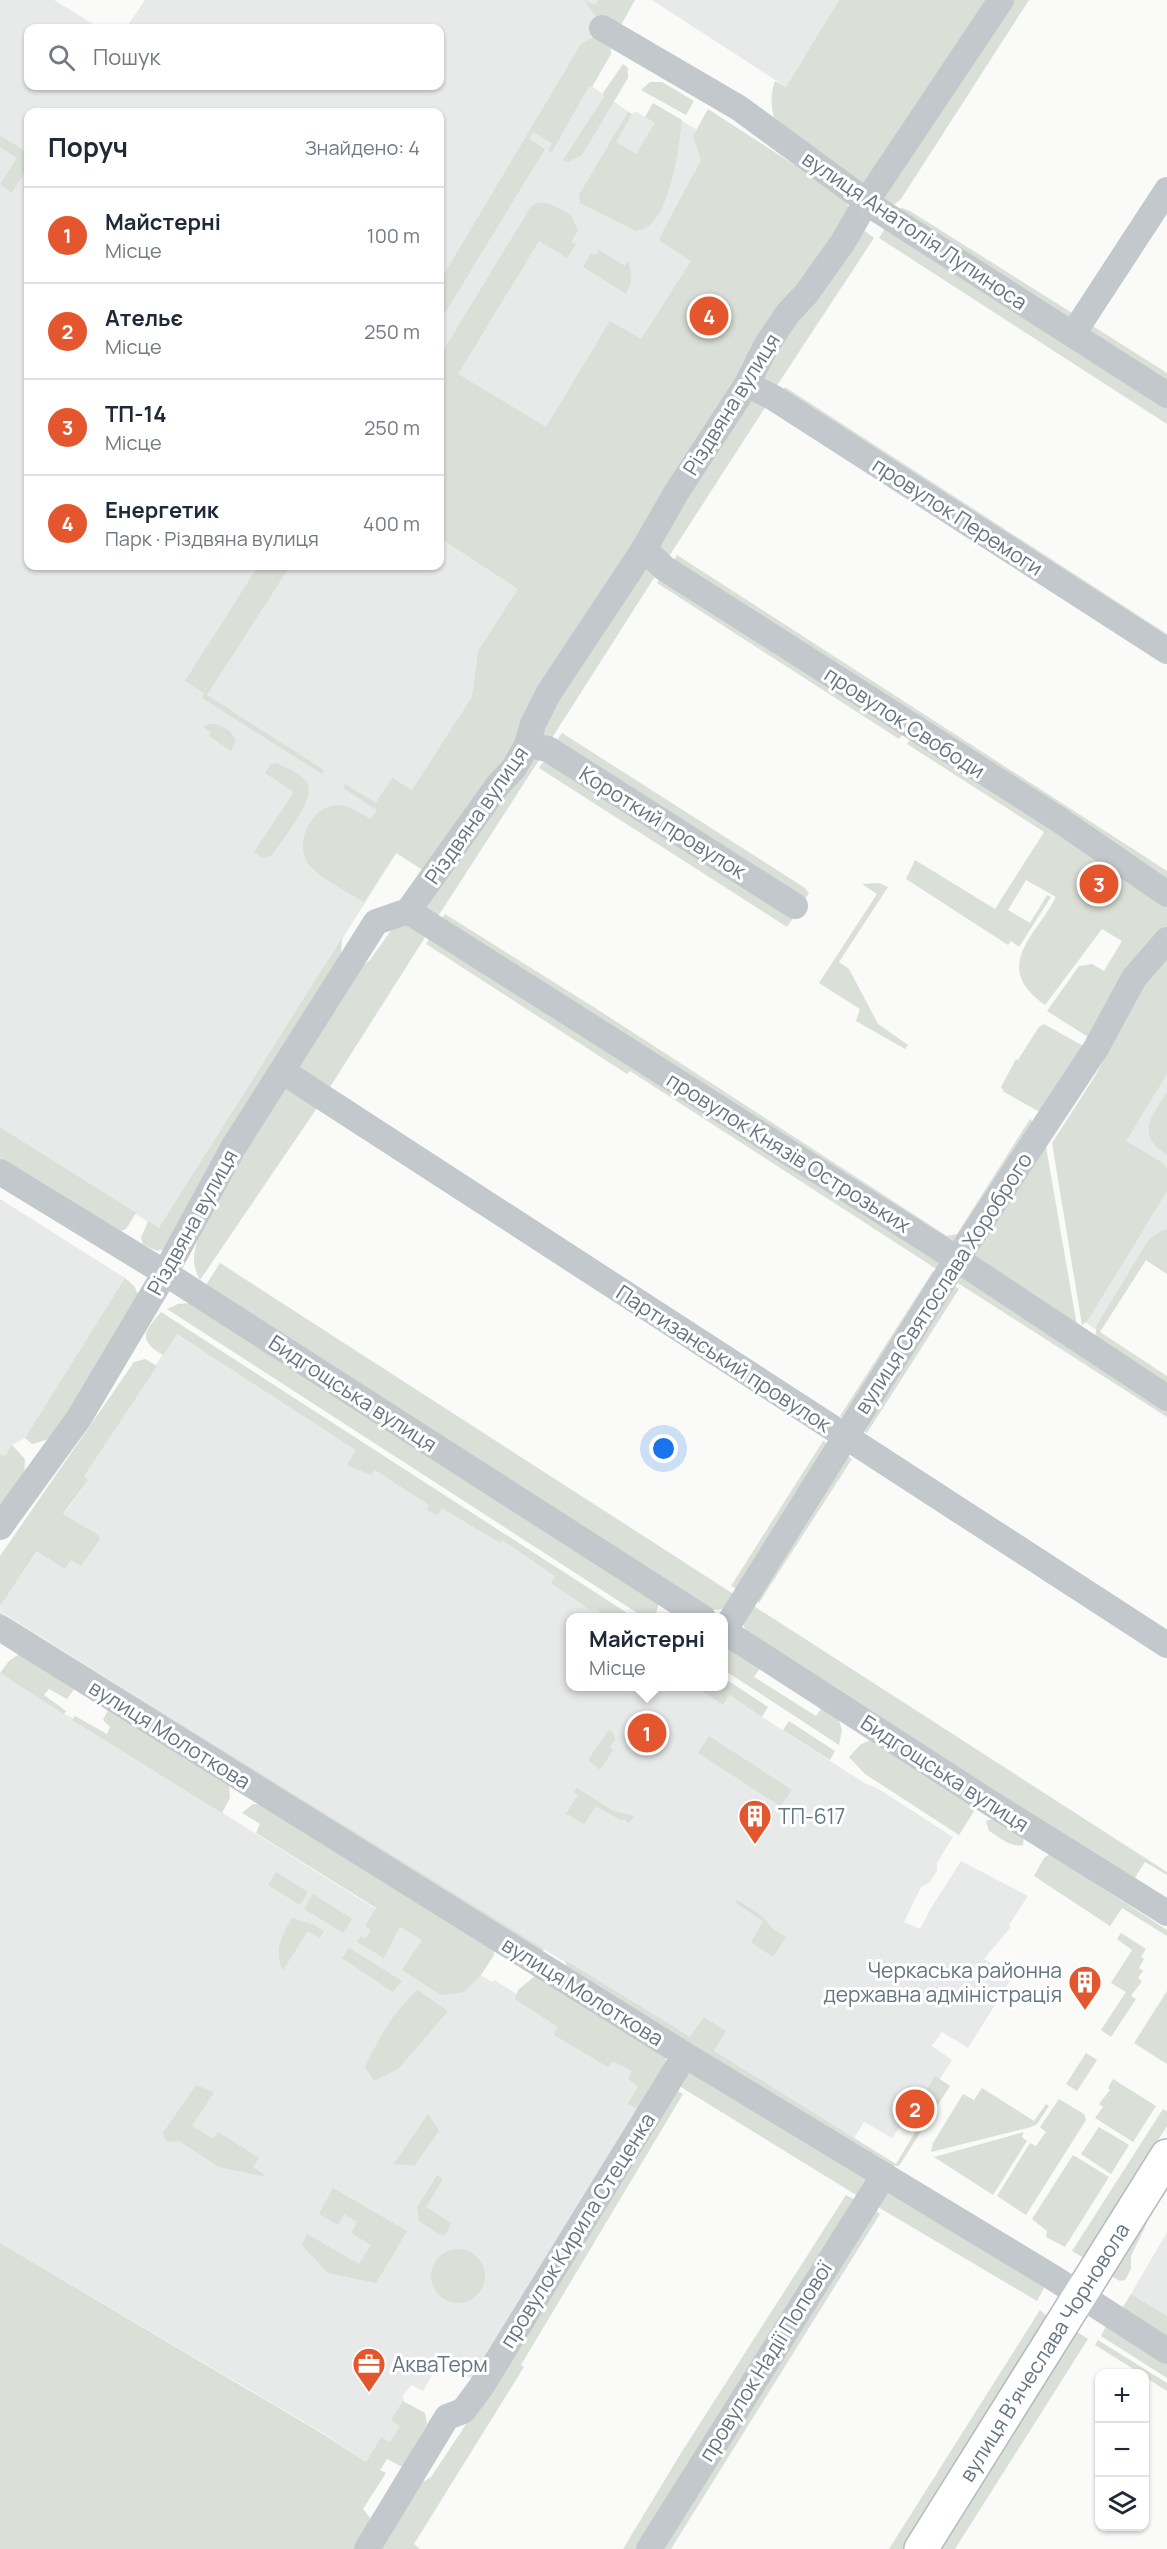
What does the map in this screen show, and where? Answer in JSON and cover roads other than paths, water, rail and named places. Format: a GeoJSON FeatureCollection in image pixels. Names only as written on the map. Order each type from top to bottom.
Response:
{"type":"FeatureCollection","features":[{"type":"Feature","properties":{"kind":"main road","name":"вулиця Вʼячеслава Чорновола"},"geometry":{"type":"LineString","coordinates":[[921,2549],[1167,2156]]}},
{"type":"Feature","properties":{"kind":"street","name":"Різдвяна вулиця"},"geometry":{"type":"LineString","coordinates":[[0,1527],[79,1418],[165,1273],[233,1148],[376,922],[408,911],[498,785],[514,768],[527,745],[533,724],[548,694],[644,549],[676,493],[747,384],[771,338],[843,242],[866,202],[1001,0]]}},
{"type":"Feature","properties":{"kind":"street","name":"вулиця Анатолія Лупиноса"},"geometry":{"type":"LineString","coordinates":[[602,28],[739,108],[866,202],[1167,395]]}},
{"type":"Feature","properties":{"kind":"street"},"geometry":{"type":"LineString","coordinates":[[1073,334],[1167,190]]}},
{"type":"Feature","properties":{"kind":"street","name":"провулок Перемоги"},"geometry":{"type":"LineString","coordinates":[[747,384],[774,398],[1167,651]]}},
{"type":"Feature","properties":{"kind":"street","name":"провулок Свободи"},"geometry":{"type":"LineString","coordinates":[[644,549],[664,568],[1058,819],[1167,894]]}},
{"type":"Feature","properties":{"kind":"street","name":"Короткий провулок"},"geometry":{"type":"LineString","coordinates":[[527,745],[549,749],[795,906]]}},
{"type":"Feature","properties":{"kind":"street","name":"провулок Князів Острозьких"},"geometry":{"type":"LineString","coordinates":[[408,911],[957,1259],[1167,1398]]}},
{"type":"Feature","properties":{"kind":"street","name":"вулиця Святослава Хороброго"},"geometry":{"type":"LineString","coordinates":[[728,1625],[957,1259],[1096,1048],[1134,978],[1167,940]]}},
{"type":"Feature","properties":{"kind":"street","name":"Партизанський провулок"},"geometry":{"type":"LineString","coordinates":[[282,1071],[1167,1645]]}},
{"type":"Feature","properties":{"kind":"street","name":"Бидгощська вулиця"},"geometry":{"type":"LineString","coordinates":[[0,1172],[165,1273],[697,1613]]}},
{"type":"Feature","properties":{"kind":"street","name":"вулиця Молоткова"},"geometry":{"type":"LineString","coordinates":[[0,1628],[685,2055],[884,2175],[1167,2351]]}},
{"type":"Feature","properties":{"kind":"street","name":"Бидгощська вулиця"},"geometry":{"type":"LineString","coordinates":[[728,1634],[989,1802],[1167,1913]]}},
{"type":"Feature","properties":{"kind":"street","name":"провулок Кирила Стеценка"},"geometry":{"type":"LineString","coordinates":[[367,2549],[447,2417],[463,2411],[481,2387],[685,2055]]}},
{"type":"Feature","properties":{"kind":"street","name":"провулок Надії Попової"},"geometry":{"type":"LineString","coordinates":[[649,2549],[884,2175]]}},
{"type":"Feature","properties":{"kind":"place","name":"Енергетик"},"geometry":{"type":"Point","coordinates":[709,316]}},
{"type":"Feature","properties":{"kind":"place","name":"ТП-14"},"geometry":{"type":"Point","coordinates":[1099,884]}},
{"type":"Feature","properties":{"kind":"place","name":"Майстерні"},"geometry":{"type":"Point","coordinates":[647,1733]}},
{"type":"Feature","properties":{"kind":"place","name":"ТП-617"},"geometry":{"type":"Point","coordinates":[755,1845]}},
{"type":"Feature","properties":{"kind":"place","name":"Черкаська районна державна адміністрація"},"geometry":{"type":"Point","coordinates":[1085,2011]}},
{"type":"Feature","properties":{"kind":"place","name":"Ательє"},"geometry":{"type":"Point","coordinates":[915,2109]}},
{"type":"Feature","properties":{"kind":"place","name":"АкваТерм"},"geometry":{"type":"Point","coordinates":[369,2393]}}]}
